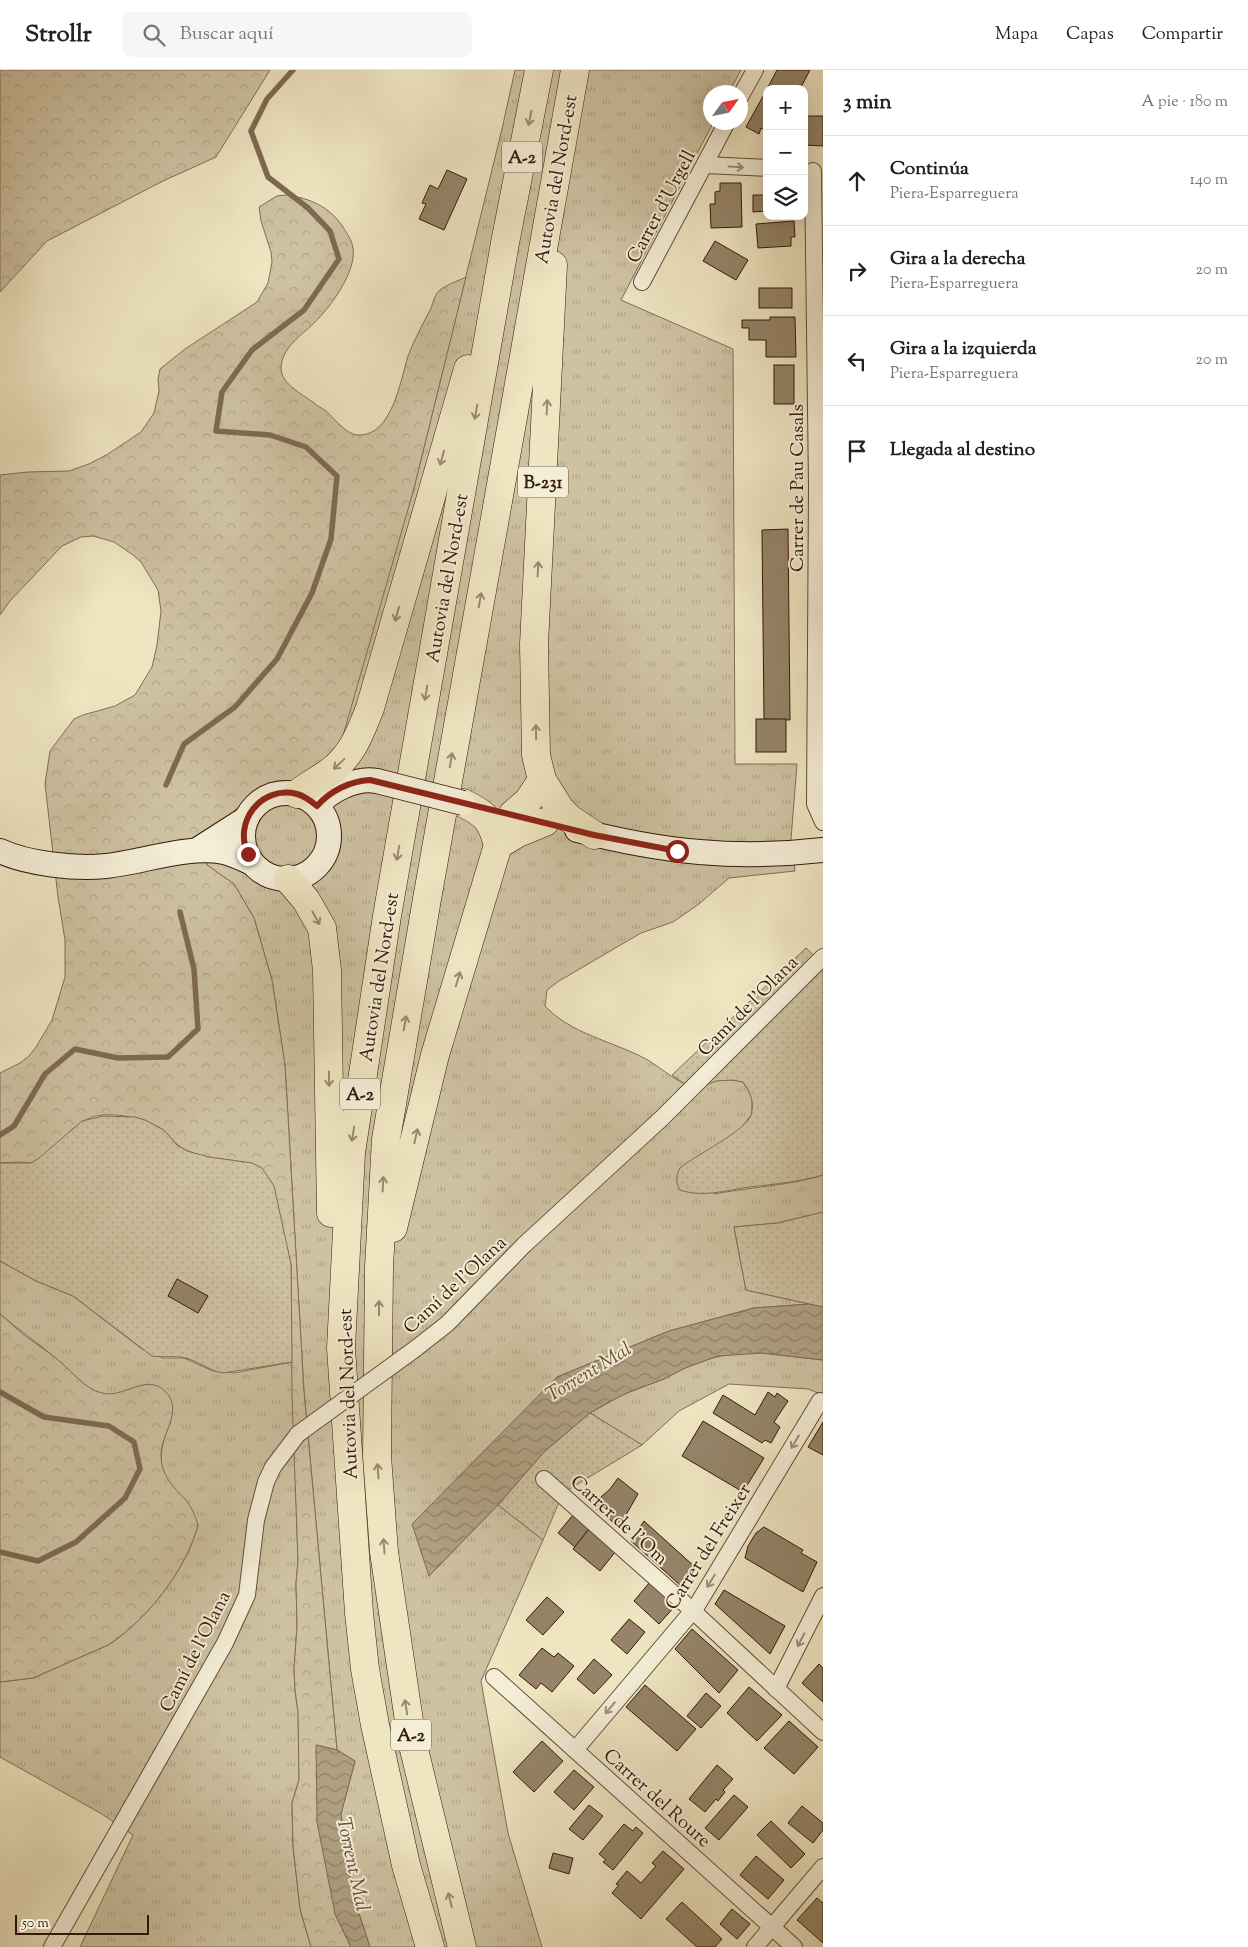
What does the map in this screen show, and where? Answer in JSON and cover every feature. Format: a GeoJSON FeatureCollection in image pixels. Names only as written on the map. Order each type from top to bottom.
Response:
{"type":"FeatureCollection","features":[{"type":"Feature","properties":{"kind":"highway","name":"Autovia del Nord-est"},"geometry":{"type":"LineString","coordinates":[[430,1947],[404,1856],[375,1725],[365,1669],[359,1613],[341,1348],[350,1153],[387,916],[505,243],[540,70]]}},
{"type":"Feature","properties":{"kind":"highway","name":"Autovia del Nord-est"},"geometry":{"type":"LineString","coordinates":[[462,1947],[412,1741],[384,1552],[377,1456],[379,1267],[386,1139],[395,1079],[575,70]]}},
{"type":"Feature","properties":{"kind":"highway","name":"B-231"},"geometry":{"type":"LineString","coordinates":[[554,183],[552,298],[534,644],[536,755],[542,780],[560,809],[570,819],[594,835]]}},
{"type":"Feature","properties":{"kind":"highway"},"geometry":{"type":"LineString","coordinates":[[307,800],[354,747],[363,728],[505,243]]}},
{"type":"Feature","properties":{"kind":"highway"},"geometry":{"type":"LineString","coordinates":[[513,814],[528,801],[542,780]]}},
{"type":"Feature","properties":{"kind":"highway"},"geometry":{"type":"LineString","coordinates":[[379,1267],[397,1216],[435,1055],[498,845],[492,826],[473,805]]}},
{"type":"Feature","properties":{"kind":"highway"},"geometry":{"type":"LineString","coordinates":[[498,845],[518,833],[545,822]]}},
{"type":"Feature","properties":{"kind":"highway"},"geometry":{"type":"LineString","coordinates":[[288,879],[306,900],[322,928],[327,970],[332,1274],[341,1348]]}},
{"type":"Feature","properties":{"kind":"main road","name":"B-231"},"geometry":{"type":"LineString","coordinates":[[307,800],[323,799],[345,786],[361,780],[377,781],[594,835],[702,854],[763,855],[823,850]]}},
{"type":"Feature","properties":{"kind":"main road"},"geometry":{"type":"LineString","coordinates":[[0,851],[14,857],[37,862],[60,865],[105,866],[197,850],[224,852],[252,863],[273,877],[288,879],[301,876],[314,869],[323,858],[328,845],[329,831],[325,817],[307,800],[284,792],[272,794],[261,800],[247,818],[197,850]]}},
{"type":"Feature","properties":{"kind":"main road"},"geometry":{"type":"LineString","coordinates":[[247,818],[243,834],[244,847],[252,863]]}},
{"type":"Feature","properties":{"kind":"street"},"geometry":{"type":"LineString","coordinates":[[747,85],[755,70]]}},
{"type":"Feature","properties":{"kind":"street","name":"Carrer d'Urgell"},"geometry":{"type":"LineString","coordinates":[[642,282],[723,130]]}},
{"type":"Feature","properties":{"kind":"street"},"geometry":{"type":"LineString","coordinates":[[705,165],[763,168]]}},
{"type":"Feature","properties":{"kind":"street","name":"Carrer de Pau Casals"},"geometry":{"type":"LineString","coordinates":[[813,171],[817,486],[814,804],[823,822]]}},
{"type":"Feature","properties":{"kind":"street","name":"Camí de l'Olana"},"geometry":{"type":"LineString","coordinates":[[52,1947],[225,1643],[247,1595],[256,1520],[272,1467],[298,1434],[415,1349],[452,1319],[524,1245],[662,1118],[823,957]]}},
{"type":"Feature","properties":{"kind":"street","name":"Carrer del Freixer"},"geometry":{"type":"LineString","coordinates":[[575,1750],[693,1611],[820,1401]]}},
{"type":"Feature","properties":{"kind":"street","name":"Carrer de l'Om"},"geometry":{"type":"LineString","coordinates":[[544,1479],[693,1611],[823,1732]]}},
{"type":"Feature","properties":{"kind":"street"},"geometry":{"type":"LineString","coordinates":[[776,1689],[823,1596]]}},
{"type":"Feature","properties":{"kind":"street","name":"Carrer del Roure"},"geometry":{"type":"LineString","coordinates":[[494,1678],[794,1947]]}},
{"type":"Feature","properties":{"kind":"street"},"geometry":{"type":"LineString","coordinates":[[755,1947],[823,1867]]}},
{"type":"Feature","properties":{"kind":"green space"},"geometry":{"type":"Polygon","coordinates":[[[0,70],[270,70],[216,157],[161,182],[47,241],[0,292],[0,70]]]}},
{"type":"Feature","properties":{"kind":"green space"},"geometry":{"type":"Polygon","coordinates":[[[515,70],[741,70],[733,85],[703,85],[703,130],[709,130],[621,300],[733,349],[735,764],[797,764],[791,839],[795,871],[729,878],[699,904],[673,922],[641,933],[559,981],[547,990],[545,1006],[567,1024],[646,1059],[678,1081],[688,1085],[699,1086],[723,1080],[743,1082],[752,1097],[752,1114],[742,1127],[714,1194],[796,1182],[823,1175],[823,1212],[778,1223],[734,1227],[746,1290],[809,1304],[754,1308],[669,1331],[557,1377],[429,1576],[498,1505],[543,1540],[481,1681],[508,1833],[542,1947],[370,1947],[352,1892],[341,1814],[355,1761],[337,1750],[304,1392],[285,1065],[272,980],[254,918],[234,884],[207,865],[204,834],[224,821],[263,788],[281,782],[413,492],[515,70]]]}},
{"type":"Feature","properties":{"kind":"green space"},"geometry":{"type":"Polygon","coordinates":[[[286,195],[311,201],[332,214],[349,237],[353,248],[353,257],[347,278],[334,299],[314,323],[288,348],[282,361],[282,374],[288,384],[354,434],[370,433],[380,426],[387,417],[398,391],[410,350],[436,294],[445,287],[466,277],[413,492],[340,746],[300,779],[263,788],[224,821],[204,834],[207,865],[234,884],[254,918],[272,980],[285,1065],[304,1392],[337,1750],[317,1745],[335,1914],[351,1947],[311,1947],[300,1909],[293,1846],[292,1803],[299,1780],[298,1712],[294,1669],[298,1561],[292,1396],[291,1264],[262,1168],[244,1162],[206,1157],[188,1151],[175,1143],[158,1127],[119,1115],[100,1115],[83,1121],[38,1160],[31,1163],[0,1163],[0,1073],[20,1063],[36,1047],[52,1020],[65,977],[65,940],[45,784],[50,751],[74,719],[115,706],[135,695],[152,667],[161,611],[158,590],[141,562],[114,542],[93,536],[81,537],[62,546],[9,602],[0,615],[0,475],[69,471],[89,464],[108,454],[141,432],[154,413],[159,391],[158,379],[160,369],[185,349],[257,302],[268,283],[272,262],[259,207],[277,196],[286,195]]]}},
{"type":"Feature","properties":{"kind":"green space"},"geometry":{"type":"Polygon","coordinates":[[[806,948],[823,964],[823,1175],[715,1193],[680,1190],[677,1174],[680,1168],[740,1128],[751,1115],[752,1101],[750,1093],[743,1082],[732,1080],[716,1081],[700,1088],[686,1085],[672,1075],[806,948]]]}},
{"type":"Feature","properties":{"kind":"green space"},"geometry":{"type":"Polygon","coordinates":[[[103,1116],[135,1117],[145,1120],[164,1130],[177,1145],[187,1151],[209,1157],[252,1163],[262,1168],[274,1186],[291,1264],[292,1362],[223,1373],[185,1358],[152,1356],[73,1296],[36,1281],[0,1261],[0,1163],[31,1163],[82,1121],[103,1116]]]}},
{"type":"Feature","properties":{"kind":"green space"},"geometry":{"type":"Polygon","coordinates":[[[823,1212],[823,1307],[746,1290],[734,1227],[778,1223],[823,1212]]]}},
{"type":"Feature","properties":{"kind":"green space"},"geometry":{"type":"Polygon","coordinates":[[[0,1261],[36,1281],[73,1296],[142,1349],[163,1358],[184,1358],[213,1371],[234,1373],[292,1362],[298,1561],[294,1669],[298,1712],[299,1780],[292,1803],[293,1846],[300,1909],[311,1947],[80,1947],[133,1835],[102,1814],[0,1757],[0,1682],[33,1678],[108,1645],[123,1635],[150,1608],[175,1576],[192,1542],[198,1525],[189,1507],[174,1490],[164,1473],[161,1456],[162,1448],[171,1421],[149,1384],[118,1394],[108,1395],[94,1391],[87,1386],[58,1360],[0,1314],[0,1261]]]}},
{"type":"Feature","properties":{"kind":"green space"},"geometry":{"type":"Polygon","coordinates":[[[0,1314],[95,1391],[110,1394],[143,1385],[151,1385],[159,1387],[166,1392],[171,1399],[173,1407],[162,1448],[161,1462],[171,1484],[189,1504],[198,1525],[192,1542],[175,1576],[150,1608],[123,1635],[108,1645],[33,1678],[0,1682],[0,1314]]]}},
{"type":"Feature","properties":{"kind":"green space"},"geometry":{"type":"Polygon","coordinates":[[[762,1353],[823,1360],[823,1395],[808,1389],[729,1384],[679,1411],[642,1445],[590,1413],[622,1395],[709,1359],[729,1354],[762,1353]]]}},
{"type":"Feature","properties":{"kind":"green space"},"geometry":{"type":"Polygon","coordinates":[[[590,1413],[642,1445],[563,1493],[543,1540],[498,1505],[544,1452],[590,1413]]]}},
{"type":"Feature","properties":{"kind":"water","name":"Torrent Mal"},"geometry":{"type":"Polygon","coordinates":[[[809,1304],[823,1307],[823,1360],[762,1353],[718,1356],[685,1368],[607,1403],[590,1413],[544,1452],[498,1505],[429,1576],[412,1524],[557,1377],[669,1331],[754,1308],[809,1304]]]}},
{"type":"Feature","properties":{"kind":"water"},"geometry":{"type":"Polygon","coordinates":[[[316,1745],[337,1750],[355,1761],[341,1814],[352,1892],[370,1947],[351,1947],[335,1914],[317,1822],[316,1745]]]}},
{"type":"Feature","properties":{"kind":"building"},"geometry":{"type":"Polygon","coordinates":[[[777,70],[810,70],[802,85],[769,85],[777,70]]]}},
{"type":"Feature","properties":{"kind":"building"},"geometry":{"type":"Polygon","coordinates":[[[763,96],[763,129],[761,128],[759,134],[748,128],[748,123],[763,96]]]}},
{"type":"Feature","properties":{"kind":"building"},"geometry":{"type":"Polygon","coordinates":[[[808,116],[823,116],[823,146],[808,145],[808,116]]]}},
{"type":"Feature","properties":{"kind":"building"},"geometry":{"type":"Polygon","coordinates":[[[447,170],[467,179],[444,230],[419,219],[426,204],[422,203],[430,185],[438,189],[447,170]]]}},
{"type":"Feature","properties":{"kind":"building"},"geometry":{"type":"Polygon","coordinates":[[[720,183],[741,183],[742,227],[711,228],[710,204],[715,204],[715,192],[720,191],[720,183]]]}},
{"type":"Feature","properties":{"kind":"building"},"geometry":{"type":"Polygon","coordinates":[[[753,195],[763,195],[763,211],[753,212],[753,195]]]}},
{"type":"Feature","properties":{"kind":"building"},"geometry":{"type":"Polygon","coordinates":[[[794,221],[795,237],[791,237],[791,246],[758,248],[756,224],[794,221]]]}},
{"type":"Feature","properties":{"kind":"building"},"geometry":{"type":"Polygon","coordinates":[[[715,241],[748,260],[736,280],[703,261],[715,241]]]}},
{"type":"Feature","properties":{"kind":"building"},"geometry":{"type":"Polygon","coordinates":[[[759,288],[792,288],[792,308],[759,308],[759,288]]]}},
{"type":"Feature","properties":{"kind":"building"},"geometry":{"type":"Polygon","coordinates":[[[770,317],[795,317],[796,357],[766,357],[766,340],[749,340],[749,328],[742,328],[742,320],[770,320],[770,317]]]}},
{"type":"Feature","properties":{"kind":"building"},"geometry":{"type":"Polygon","coordinates":[[[774,365],[794,365],[794,404],[774,404],[774,365]]]}},
{"type":"Feature","properties":{"kind":"building"},"geometry":{"type":"Polygon","coordinates":[[[788,529],[790,720],[764,719],[762,530],[788,529]]]}},
{"type":"Feature","properties":{"kind":"building"},"geometry":{"type":"Polygon","coordinates":[[[756,719],[786,719],[786,752],[756,752],[756,719]]]}},
{"type":"Feature","properties":{"kind":"building"},"geometry":{"type":"Polygon","coordinates":[[[177,1279],[208,1296],[198,1313],[168,1296],[177,1279]]]}},
{"type":"Feature","properties":{"kind":"building"},"geometry":{"type":"Polygon","coordinates":[[[768,1392],[775,1397],[777,1393],[788,1401],[774,1422],[780,1427],[771,1443],[765,1440],[762,1443],[713,1413],[723,1395],[755,1415],[768,1392]]]}},
{"type":"Feature","properties":{"kind":"building"},"geometry":{"type":"Polygon","coordinates":[[[703,1421],[764,1458],[743,1492],[682,1456],[703,1421]]]}},
{"type":"Feature","properties":{"kind":"building"},"geometry":{"type":"Polygon","coordinates":[[[823,1422],[823,1455],[808,1447],[823,1422]]]}},
{"type":"Feature","properties":{"kind":"building"},"geometry":{"type":"Polygon","coordinates":[[[618,1478],[638,1494],[619,1527],[592,1505],[610,1489],[618,1478]]]}},
{"type":"Feature","properties":{"kind":"building"},"geometry":{"type":"Polygon","coordinates":[[[573,1515],[589,1529],[575,1547],[558,1533],[573,1515]]]}},
{"type":"Feature","properties":{"kind":"building"},"geometry":{"type":"Polygon","coordinates":[[[644,1521],[695,1567],[681,1586],[631,1541],[644,1521]]]}},
{"type":"Feature","properties":{"kind":"building"},"geometry":{"type":"Polygon","coordinates":[[[764,1527],[803,1550],[801,1553],[817,1562],[803,1592],[745,1558],[748,1546],[756,1533],[764,1527]]]}},
{"type":"Feature","properties":{"kind":"building"},"geometry":{"type":"Polygon","coordinates":[[[589,1529],[616,1551],[600,1571],[573,1549],[589,1529]]]}},
{"type":"Feature","properties":{"kind":"building"},"geometry":{"type":"Polygon","coordinates":[[[650,1582],[676,1605],[659,1624],[634,1601],[650,1582]]]}},
{"type":"Feature","properties":{"kind":"building"},"geometry":{"type":"Polygon","coordinates":[[[724,1590],[785,1626],[770,1654],[715,1604],[724,1590]]]}},
{"type":"Feature","properties":{"kind":"building"},"geometry":{"type":"Polygon","coordinates":[[[547,1597],[564,1612],[543,1635],[526,1620],[547,1597]]]}},
{"type":"Feature","properties":{"kind":"building"},"geometry":{"type":"Polygon","coordinates":[[[629,1619],[645,1632],[627,1654],[611,1640],[629,1619]]]}},
{"type":"Feature","properties":{"kind":"building"},"geometry":{"type":"Polygon","coordinates":[[[692,1629],[738,1670],[719,1693],[675,1649],[692,1629]]]}},
{"type":"Feature","properties":{"kind":"building"},"geometry":{"type":"Polygon","coordinates":[[[542,1648],[554,1657],[558,1653],[574,1666],[552,1692],[541,1683],[536,1689],[519,1675],[542,1648]]]}},
{"type":"Feature","properties":{"kind":"building"},"geometry":{"type":"Polygon","coordinates":[[[594,1659],[612,1675],[594,1694],[577,1679],[594,1659]]]}},
{"type":"Feature","properties":{"kind":"building"},"geometry":{"type":"Polygon","coordinates":[[[819,1664],[823,1668],[823,1702],[802,1683],[819,1664]]]}},
{"type":"Feature","properties":{"kind":"building"},"geometry":{"type":"Polygon","coordinates":[[[645,1685],[696,1729],[677,1751],[626,1707],[645,1685]]]}},
{"type":"Feature","properties":{"kind":"building"},"geometry":{"type":"Polygon","coordinates":[[[749,1687],[782,1715],[757,1741],[727,1713],[749,1687]]]}},
{"type":"Feature","properties":{"kind":"building"},"geometry":{"type":"Polygon","coordinates":[[[706,1693],[721,1706],[701,1728],[687,1716],[706,1693]]]}},
{"type":"Feature","properties":{"kind":"building"},"geometry":{"type":"Polygon","coordinates":[[[789,1721],[818,1747],[794,1774],[764,1748],[789,1721]]]}},
{"type":"Feature","properties":{"kind":"building"},"geometry":{"type":"Polygon","coordinates":[[[542,1741],[563,1761],[534,1792],[513,1772],[542,1741]]]}},
{"type":"Feature","properties":{"kind":"building"},"geometry":{"type":"Polygon","coordinates":[[[717,1765],[733,1779],[723,1790],[725,1792],[718,1801],[716,1799],[705,1812],[689,1799],[717,1765]]]}},
{"type":"Feature","properties":{"kind":"building"},"geometry":{"type":"Polygon","coordinates":[[[574,1770],[594,1787],[574,1810],[554,1792],[574,1770]]]}},
{"type":"Feature","properties":{"kind":"building"},"geometry":{"type":"Polygon","coordinates":[[[734,1795],[748,1807],[719,1840],[705,1828],[734,1795]]]}},
{"type":"Feature","properties":{"kind":"building"},"geometry":{"type":"Polygon","coordinates":[[[589,1805],[603,1816],[583,1840],[569,1829],[589,1805]]]}},
{"type":"Feature","properties":{"kind":"building"},"geometry":{"type":"Polygon","coordinates":[[[802,1806],[823,1823],[823,1830],[813,1843],[788,1823],[802,1806]]]}},
{"type":"Feature","properties":{"kind":"building"},"geometry":{"type":"Polygon","coordinates":[[[771,1821],[805,1854],[791,1868],[757,1835],[771,1821]]]}},
{"type":"Feature","properties":{"kind":"building"},"geometry":{"type":"Polygon","coordinates":[[[624,1824],[633,1831],[636,1827],[643,1833],[613,1870],[603,1862],[606,1860],[599,1854],[624,1824]]]}},
{"type":"Feature","properties":{"kind":"building"},"geometry":{"type":"Polygon","coordinates":[[[663,1851],[684,1869],[641,1919],[612,1893],[619,1885],[616,1884],[627,1871],[641,1883],[656,1866],[652,1863],[663,1851]]]}},
{"type":"Feature","properties":{"kind":"building"},"geometry":{"type":"Polygon","coordinates":[[[553,1853],[573,1858],[569,1874],[549,1868],[553,1853]]]}},
{"type":"Feature","properties":{"kind":"building"},"geometry":{"type":"Polygon","coordinates":[[[756,1856],[784,1880],[768,1899],[740,1875],[756,1856]]]}},
{"type":"Feature","properties":{"kind":"building"},"geometry":{"type":"Polygon","coordinates":[[[817,1898],[823,1903],[823,1943],[797,1920],[817,1898]]]}},
{"type":"Feature","properties":{"kind":"building"},"geometry":{"type":"Polygon","coordinates":[[[682,1902],[722,1939],[715,1947],[697,1947],[666,1919],[682,1902]]]}},
{"type":"Feature","properties":{"kind":"building"},"geometry":{"type":"Polygon","coordinates":[[[732,1909],[750,1924],[737,1939],[720,1924],[732,1909]]]}},
{"type":"Feature","properties":{"kind":"waterway"},"geometry":{"type":"LineString","coordinates":[[166,785],[184,744],[235,707],[277,659],[312,593],[331,539],[337,476],[306,447],[270,435],[216,431],[222,392],[252,350],[304,310],[339,259],[330,231],[308,208],[268,177],[251,131],[267,99],[293,70]]}},
{"type":"Feature","properties":{"kind":"waterway"},"geometry":{"type":"LineString","coordinates":[[0,1135],[14,1126],[45,1074],[75,1049],[118,1058],[168,1057],[198,1029],[194,969],[180,912]]}},
{"type":"Feature","properties":{"kind":"waterway"},"geometry":{"type":"LineString","coordinates":[[0,1392],[44,1417],[109,1426],[134,1442],[140,1469],[125,1498],[76,1542],[38,1561],[0,1552]]}},
{"type":"Feature","properties":{"kind":"route"},"geometry":{"type":"LineString","coordinates":[[248,854],[244,847],[243,834],[247,818],[261,800],[272,794],[284,792],[308,798],[317,806],[323,799],[345,786],[361,780],[377,781],[594,835],[677,851]]}}]}
